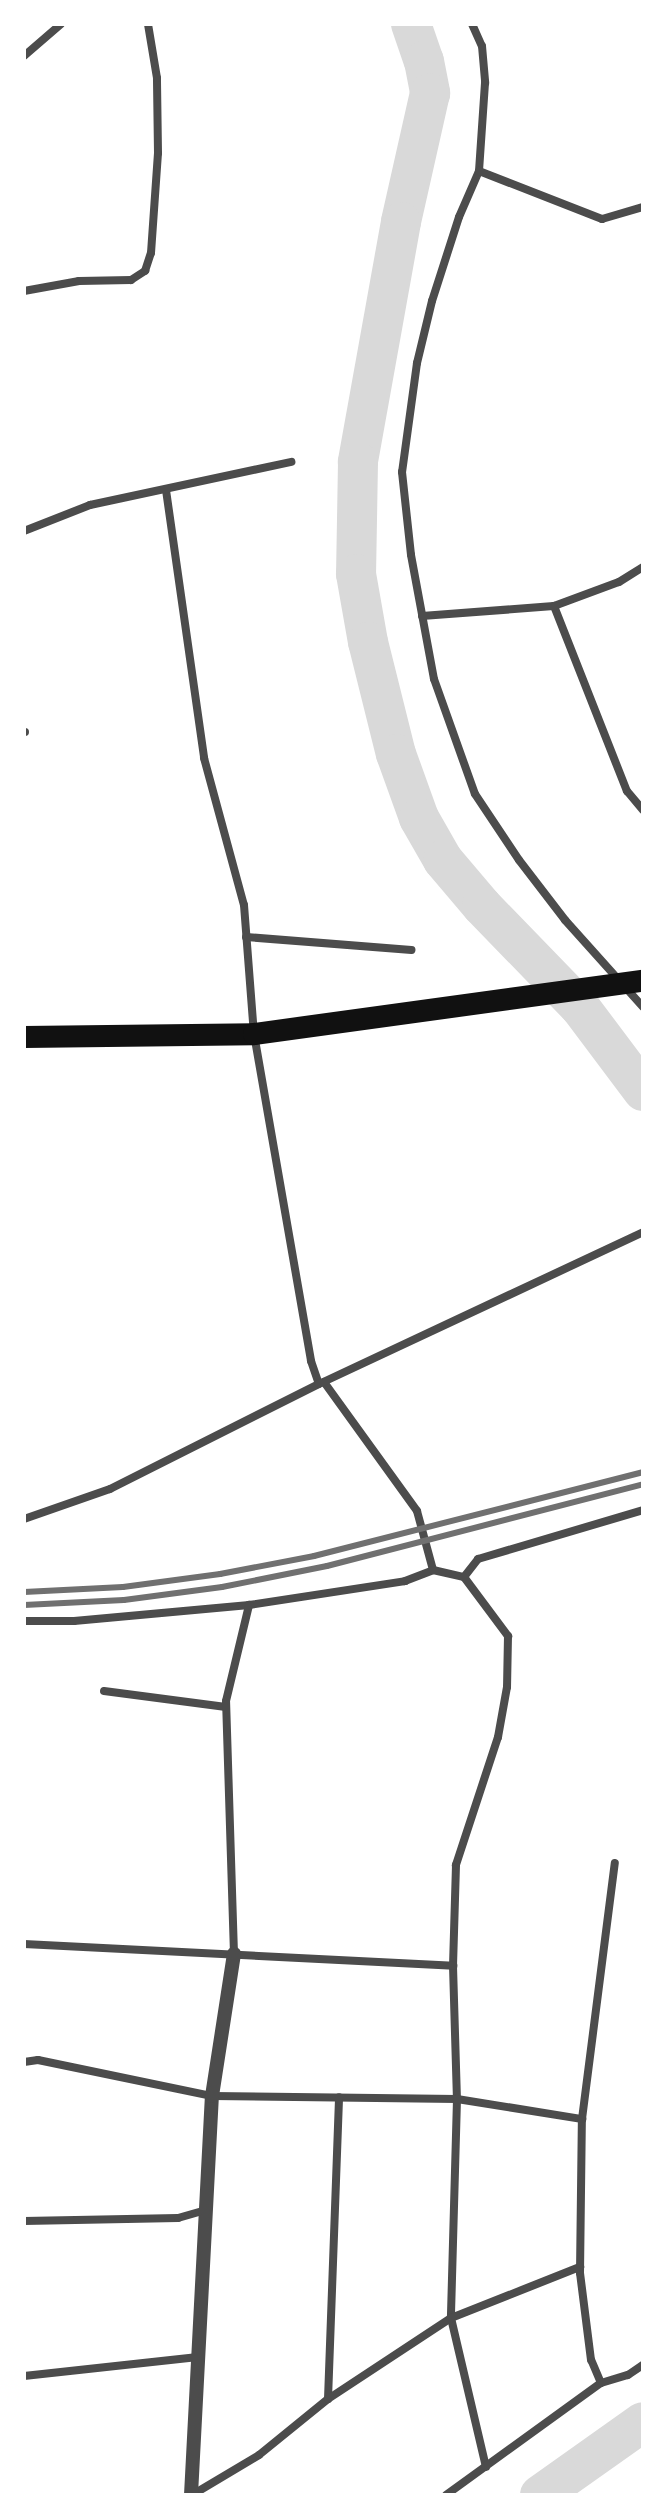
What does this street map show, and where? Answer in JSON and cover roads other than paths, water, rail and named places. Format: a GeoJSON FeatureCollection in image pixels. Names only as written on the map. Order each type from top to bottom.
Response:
{"type":"FeatureCollection","features":[{"type":"Feature","properties":{"kind":"highway"},"geometry":{"type":"LineString","coordinates":[[24,1037],[254,1034],[627,983]]}},
{"type":"Feature","properties":{"kind":"street"},"geometry":{"type":"LineString","coordinates":[[24,56],[61,24]]}},
{"type":"Feature","properties":{"kind":"street"},"geometry":{"type":"LineString","coordinates":[[24,291],[79,281],[131,280],[145,271],[151,253],[158,153],[157,78],[148,24]]}},
{"type":"Feature","properties":{"kind":"street"},"geometry":{"type":"LineString","coordinates":[[472,24],[482,46],[485,83],[479,171],[459,217],[432,301],[406,429],[402,472],[422,616],[434,679],[475,794],[556,908],[627,983],[643,1007]]}},
{"type":"Feature","properties":{"kind":"street"},"geometry":{"type":"LineString","coordinates":[[479,171],[602,219],[643,207]]}},
{"type":"Feature","properties":{"kind":"street"},"geometry":{"type":"LineString","coordinates":[[24,531],[90,505],[291,462]]}},
{"type":"Feature","properties":{"kind":"street"},"geometry":{"type":"LineString","coordinates":[[166,490],[204,758],[244,905],[254,1034],[311,1361],[321,1383],[417,1511],[433,1570]]}},
{"type":"Feature","properties":{"kind":"street"},"geometry":{"type":"LineString","coordinates":[[422,616],[554,606],[619,582],[643,567]]}},
{"type":"Feature","properties":{"kind":"street"},"geometry":{"type":"LineString","coordinates":[[554,606],[627,791],[643,810]]}},
{"type":"Feature","properties":{"kind":"street"},"geometry":{"type":"LineString","coordinates":[[246,937],[411,950]]}},
{"type":"Feature","properties":{"kind":"street"},"geometry":{"type":"LineString","coordinates":[[24,1519],[110,1489],[321,1383],[643,1232]]}},
{"type":"Feature","properties":{"kind":"street"},"geometry":{"type":"LineString","coordinates":[[464,1577],[478,1559],[643,1510]]}},
{"type":"Feature","properties":{"kind":"street"},"geometry":{"type":"LineString","coordinates":[[24,1621],[74,1621],[249,1605],[405,1581],[433,1570],[464,1577],[508,1636],[507,1687],[498,1737],[456,1865],[453,1966],[457,2099],[451,2318],[486,2467]]}},
{"type":"Feature","properties":{"kind":"street"},"geometry":{"type":"LineString","coordinates":[[192,2495],[212,2096],[234,1954],[226,1707],[249,1605]]}},
{"type":"Feature","properties":{"kind":"street"},"geometry":{"type":"LineString","coordinates":[[104,1691],[226,1707]]}},
{"type":"Feature","properties":{"kind":"street"},"geometry":{"type":"LineString","coordinates":[[601,2383],[591,2360],[580,2267],[582,2119],[615,1863]]}},
{"type":"Feature","properties":{"kind":"street"},"geometry":{"type":"LineString","coordinates":[[24,1944],[453,1966]]}},
{"type":"Feature","properties":{"kind":"street"},"geometry":{"type":"LineString","coordinates":[[24,2062],[38,2060],[212,2096],[457,2099],[582,2119]]}},
{"type":"Feature","properties":{"kind":"street"},"geometry":{"type":"LineString","coordinates":[[328,2399],[339,2097]]}},
{"type":"Feature","properties":{"kind":"street"},"geometry":{"type":"LineString","coordinates":[[24,2221],[178,2218],[207,2210]]}},
{"type":"Feature","properties":{"kind":"street"},"geometry":{"type":"LineString","coordinates":[[192,2495],[259,2455],[328,2399],[451,2318],[580,2267]]}},
{"type":"Feature","properties":{"kind":"street"},"geometry":{"type":"LineString","coordinates":[[24,2376],[198,2357]]}},
{"type":"Feature","properties":{"kind":"street"},"geometry":{"type":"LineString","coordinates":[[446,2495],[601,2383],[628,2375],[643,2365]]}},
{"type":"Feature","properties":{"kind":"waterway"},"geometry":{"type":"LineString","coordinates":[[411,24],[424,61],[430,93],[401,222],[358,462],[356,574],[368,642],[396,754],[419,818],[443,860],[482,906],[580,1007],[643,1091]]}},
{"type":"Feature","properties":{"kind":"waterway"},"geometry":{"type":"LineString","coordinates":[[540,2495],[643,2422]]}},
{"type":"Feature","properties":{"kind":"railway"},"geometry":{"type":"LineString","coordinates":[[24,1592],[123,1587],[220,1574],[314,1556],[643,1472]]}},
{"type":"Feature","properties":{"kind":"railway"},"geometry":{"type":"LineString","coordinates":[[24,1605],[124,1600],[222,1587],[327,1566],[643,1484]]}}]}
